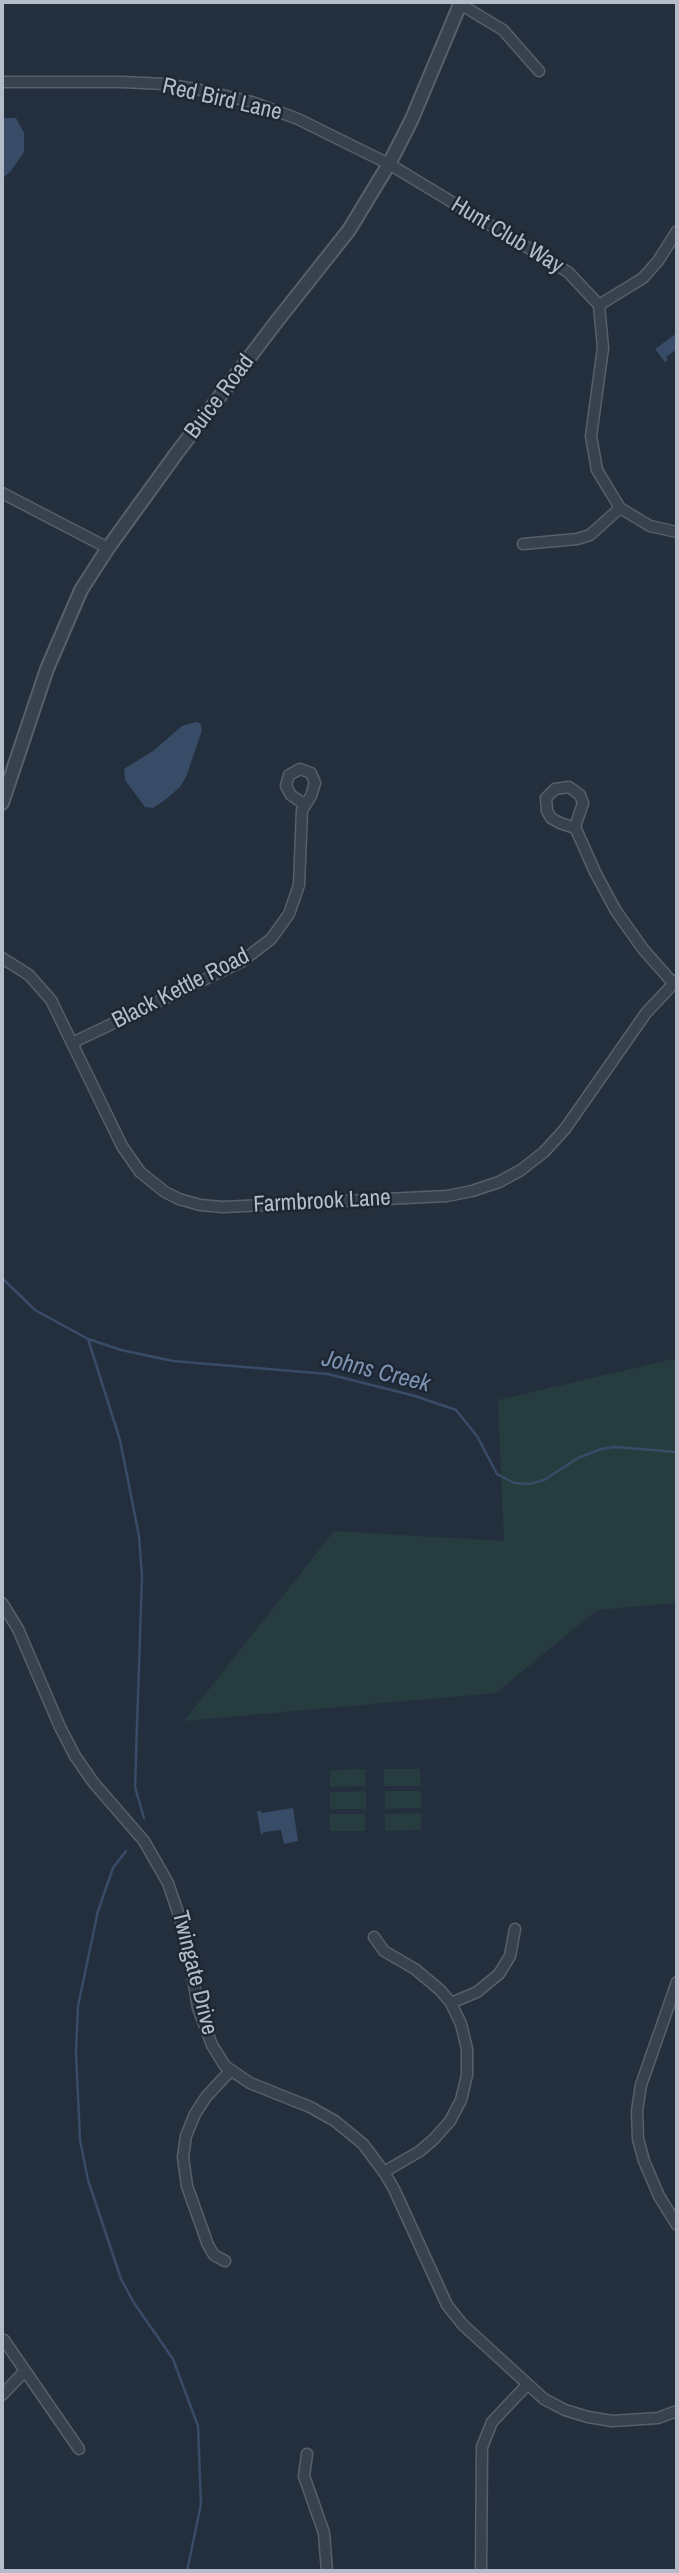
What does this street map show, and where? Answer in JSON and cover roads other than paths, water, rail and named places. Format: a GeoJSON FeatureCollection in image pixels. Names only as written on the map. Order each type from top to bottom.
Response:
{"type":"FeatureCollection","features":[{"type":"Feature","properties":{"kind":"street"},"geometry":{"type":"LineString","coordinates":[[461,3],[503,30],[539,71]]}},
{"type":"Feature","properties":{"kind":"street","name":"Buice Road"},"geometry":{"type":"LineString","coordinates":[[2,800],[59,638],[77,598],[108,548],[277,321],[349,230],[389,164],[428,84],[461,3]]}},
{"type":"Feature","properties":{"kind":"street","name":"Red Bird Lane"},"geometry":{"type":"LineString","coordinates":[[2,82],[124,82],[196,89],[252,102],[298,119],[389,164]]}},
{"type":"Feature","properties":{"kind":"street","name":"Hunt Club Way"},"geometry":{"type":"LineString","coordinates":[[389,164],[568,272],[599,305]]}},
{"type":"Feature","properties":{"kind":"street"},"geometry":{"type":"LineString","coordinates":[[677,234],[643,278],[599,305],[603,348],[592,436],[594,456],[602,482],[620,508],[650,526],[677,533]]}},
{"type":"Feature","properties":{"kind":"street"},"geometry":{"type":"LineString","coordinates":[[2,494],[108,548]]}},
{"type":"Feature","properties":{"kind":"street"},"geometry":{"type":"LineString","coordinates":[[523,544],[578,539],[590,534],[620,508]]}},
{"type":"Feature","properties":{"kind":"street"},"geometry":{"type":"LineString","coordinates":[[575,828],[560,823],[547,811],[547,798],[555,789],[569,787],[580,795],[583,803],[575,828],[595,872],[616,911],[643,949],[675,982]]}},
{"type":"Feature","properties":{"kind":"street","name":"Black Kettle Road"},"geometry":{"type":"LineString","coordinates":[[72,1043],[241,962],[271,939],[289,914],[299,885],[304,804]]}},
{"type":"Feature","properties":{"kind":"street","name":"Farmbrook Lane"},"geometry":{"type":"LineString","coordinates":[[2,958],[29,975],[51,1000],[130,1159],[151,1182],[179,1199],[223,1208],[447,1196],[499,1182],[522,1170],[544,1152],[565,1129],[646,1013],[675,982]]}},
{"type":"Feature","properties":{"kind":"street","name":"Twingate Drive"},"geometry":{"type":"LineString","coordinates":[[2,1603],[18,1629],[75,1756],[93,1782],[144,1841],[168,1883],[186,1936],[202,2022],[212,2045],[231,2070],[250,2082],[335,2120],[363,2144],[384,2172],[447,2305],[463,2325],[526,2386],[565,2410],[588,2417],[634,2421],[658,2418],[677,2411]]}},
{"type":"Feature","properties":{"kind":"street"},"geometry":{"type":"LineString","coordinates":[[450,2003],[477,1992],[499,1974],[510,1956],[515,1929]]}},
{"type":"Feature","properties":{"kind":"street"},"geometry":{"type":"LineString","coordinates":[[374,1937],[384,1951],[428,1978],[450,2003],[461,2024],[467,2049],[467,2075],[461,2100],[450,2121],[434,2139],[384,2172]]}},
{"type":"Feature","properties":{"kind":"street"},"geometry":{"type":"LineString","coordinates":[[677,1982],[641,2085],[636,2111],[638,2139],[644,2161],[659,2196],[677,2225]]}},
{"type":"Feature","properties":{"kind":"street"},"geometry":{"type":"LineString","coordinates":[[225,2261],[214,2255],[208,2245],[187,2186],[183,2157],[186,2136],[195,2114],[206,2097],[231,2070]]}},
{"type":"Feature","properties":{"kind":"street"},"geometry":{"type":"LineString","coordinates":[[4,2340],[79,2449]]}},
{"type":"Feature","properties":{"kind":"street"},"geometry":{"type":"LineString","coordinates":[[2,2395],[25,2371]]}},
{"type":"Feature","properties":{"kind":"street"},"geometry":{"type":"LineString","coordinates":[[481,2571],[482,2447],[492,2423],[526,2386]]}},
{"type":"Feature","properties":{"kind":"street"},"geometry":{"type":"LineString","coordinates":[[307,2454],[304,2476],[324,2533],[327,2571]]}},
{"type":"Feature","properties":{"kind":"water"},"geometry":{"type":"Polygon","coordinates":[[[2,118],[16,118],[24,133],[24,152],[2,179],[2,118]]]}},
{"type":"Feature","properties":{"kind":"water"},"geometry":{"type":"Polygon","coordinates":[[[677,333],[677,349],[666,357],[668,360],[665,362],[655,349],[677,333]]]}},
{"type":"Feature","properties":{"kind":"water"},"geometry":{"type":"Polygon","coordinates":[[[200,723],[202,730],[180,787],[153,808],[145,807],[125,780],[124,769],[153,751],[182,726],[200,723]]]}},
{"type":"Feature","properties":{"kind":"water"},"geometry":{"type":"Polygon","coordinates":[[[293,1808],[298,1841],[284,1844],[281,1830],[264,1832],[261,1835],[257,1811],[262,1813],[293,1808]]]}},
{"type":"Feature","properties":{"kind":"waterway","name":"Johns Creek"},"geometry":{"type":"LineString","coordinates":[[2,1278],[35,1310],[88,1339],[121,1350],[173,1361],[328,1374],[415,1396],[456,1410],[477,1436],[497,1474],[514,1483],[530,1484],[544,1480],[578,1458],[601,1449],[615,1447],[677,1452]]}},
{"type":"Feature","properties":{"kind":"waterway"},"geometry":{"type":"LineString","coordinates":[[88,1339],[120,1440],[139,1536],[142,1576],[135,1787],[144,1818]]}},
{"type":"Feature","properties":{"kind":"waterway"},"geometry":{"type":"LineString","coordinates":[[126,1851],[113,1868],[98,1911],[78,2006],[76,2052],[80,2140],[88,2180],[121,2279],[134,2303],[173,2359],[198,2426],[201,2504],[187,2571]]}}]}
